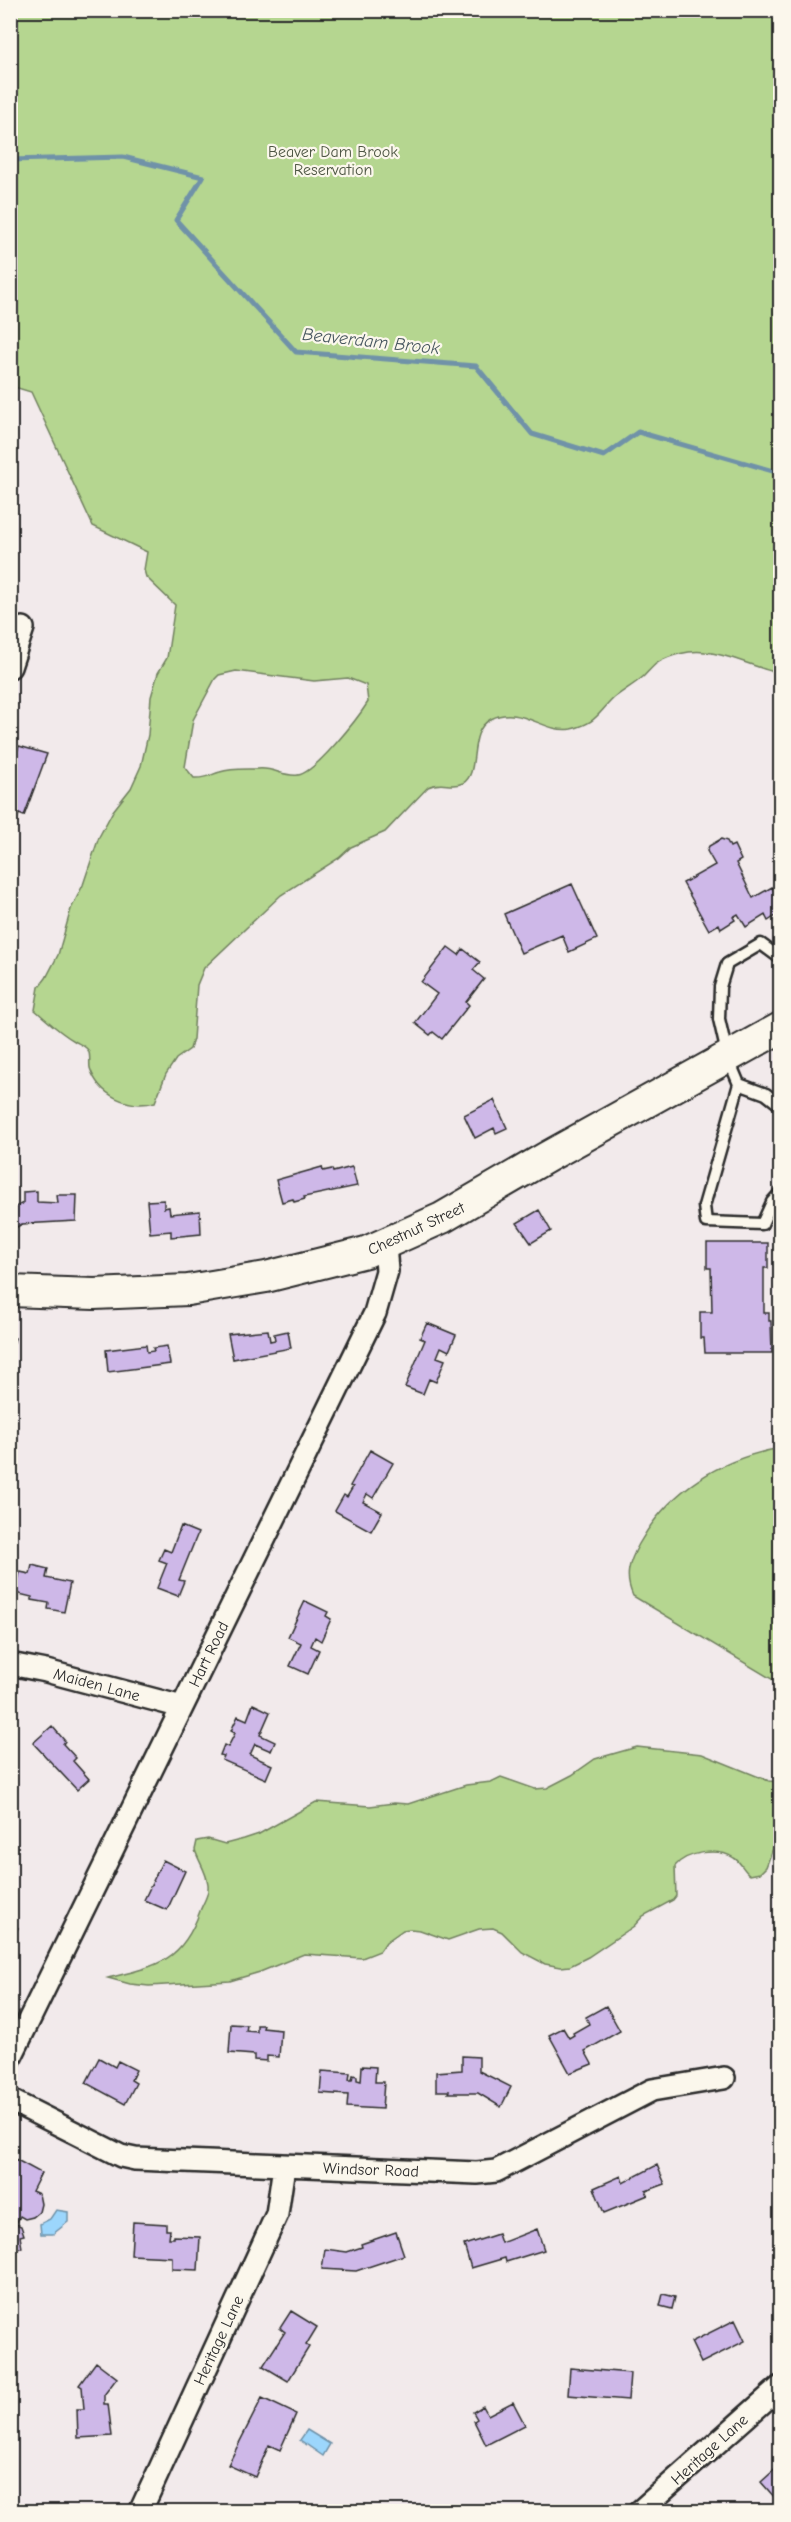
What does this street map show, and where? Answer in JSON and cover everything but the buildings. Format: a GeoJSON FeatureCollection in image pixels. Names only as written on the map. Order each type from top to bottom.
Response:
{"type":"FeatureCollection","features":[{"type":"Feature","properties":{"kind":"street"},"geometry":{"type":"LineString","coordinates":[[10,667],[23,628]]}},
{"type":"Feature","properties":{"kind":"street","name":"Chestnut Street"},"geometry":{"type":"LineString","coordinates":[[10,1291],[94,1294],[188,1290],[266,1277],[366,1252],[442,1218],[571,1144],[733,1071],[780,1028]]}},
{"type":"Feature","properties":{"kind":"street","name":"Hart Road"},"geometry":{"type":"LineString","coordinates":[[10,2059],[375,1313],[387,1271],[385,1244]]}},
{"type":"Feature","properties":{"kind":"street","name":"Maiden Lane"},"geometry":{"type":"LineString","coordinates":[[10,1664],[46,1671],[182,1707]]}},
{"type":"Feature","properties":{"kind":"street","name":"Windsor Road"},"geometry":{"type":"LineString","coordinates":[[10,2100],[130,2159],[477,2173],[496,2171],[652,2090],[724,2078]]}},
{"type":"Feature","properties":{"kind":"street","name":"Heritage Lane"},"geometry":{"type":"LineString","coordinates":[[140,2511],[277,2214],[284,2166]]}},
{"type":"Feature","properties":{"kind":"street","name":"Heritage Lane"},"geometry":{"type":"LineString","coordinates":[[639,2511],[780,2387]]}},
{"type":"Feature","properties":{"kind":"lane"},"geometry":{"type":"LineString","coordinates":[[780,958],[761,944],[728,964],[720,987],[719,1019],[733,1071],[704,1206],[706,1222],[762,1224],[772,1202],[780,1193]]}},
{"type":"Feature","properties":{"kind":"lane"},"geometry":{"type":"LineString","coordinates":[[733,1071],[780,1105]]}},
{"type":"Feature","properties":{"kind":"green space","name":"Beaver Dam Brook Reservation"},"geometry":{"type":"Polygon","coordinates":[[[10,11],[780,11],[780,671],[771,671],[713,653],[686,652],[657,663],[641,679],[614,698],[596,717],[580,727],[561,729],[512,715],[502,715],[491,719],[483,725],[479,733],[471,771],[463,783],[459,785],[438,784],[428,787],[385,832],[351,847],[339,858],[281,895],[204,968],[197,985],[193,1039],[190,1049],[176,1059],[166,1074],[155,1102],[145,1104],[125,1102],[108,1093],[94,1078],[90,1068],[88,1050],[70,1039],[35,1010],[39,987],[58,955],[71,909],[83,885],[99,837],[113,811],[131,788],[141,766],[148,735],[151,697],[158,673],[167,658],[175,605],[146,577],[144,570],[147,552],[93,526],[31,392],[11,386],[10,11]],[[236,671],[219,675],[193,720],[185,767],[194,778],[239,769],[268,769],[293,775],[305,772],[336,744],[368,702],[366,685],[348,678],[314,681],[236,671]]]}},
{"type":"Feature","properties":{"kind":"green space"},"geometry":{"type":"Polygon","coordinates":[[[780,1448],[780,1684],[633,1596],[628,1576],[633,1557],[651,1525],[681,1493],[717,1469],[758,1453],[780,1448]]]}},
{"type":"Feature","properties":{"kind":"green space"},"geometry":{"type":"Polygon","coordinates":[[[637,1747],[702,1754],[769,1781],[780,1782],[780,1836],[766,1867],[760,1873],[750,1875],[736,1860],[720,1853],[711,1852],[687,1857],[675,1866],[676,1896],[673,1900],[643,1916],[634,1926],[588,1957],[570,1966],[545,1964],[522,1952],[502,1932],[493,1928],[479,1929],[448,1940],[420,1930],[410,1929],[403,1930],[386,1942],[380,1951],[362,1958],[304,1954],[260,1972],[230,1981],[149,1986],[108,1978],[154,1965],[166,1959],[185,1941],[193,1928],[208,1891],[206,1875],[195,1850],[197,1841],[208,1839],[225,1844],[244,1839],[259,1834],[316,1802],[370,1806],[408,1804],[466,1785],[491,1782],[501,1777],[535,1789],[547,1788],[572,1775],[595,1759],[637,1747]]]}},
{"type":"Feature","properties":{"kind":"water"},"geometry":{"type":"Polygon","coordinates":[[[56,2210],[68,2212],[68,2222],[53,2234],[41,2234],[40,2224],[50,2219],[56,2210]]]}},
{"type":"Feature","properties":{"kind":"water"},"geometry":{"type":"Polygon","coordinates":[[[307,2430],[330,2444],[323,2456],[300,2440],[307,2430]]]}},
{"type":"Feature","properties":{"kind":"waterway","name":"Beaverdam Brook"},"geometry":{"type":"LineString","coordinates":[[10,160],[123,157],[203,177],[176,220],[296,352],[476,366],[532,434],[604,456],[638,432],[780,473]]}}]}
